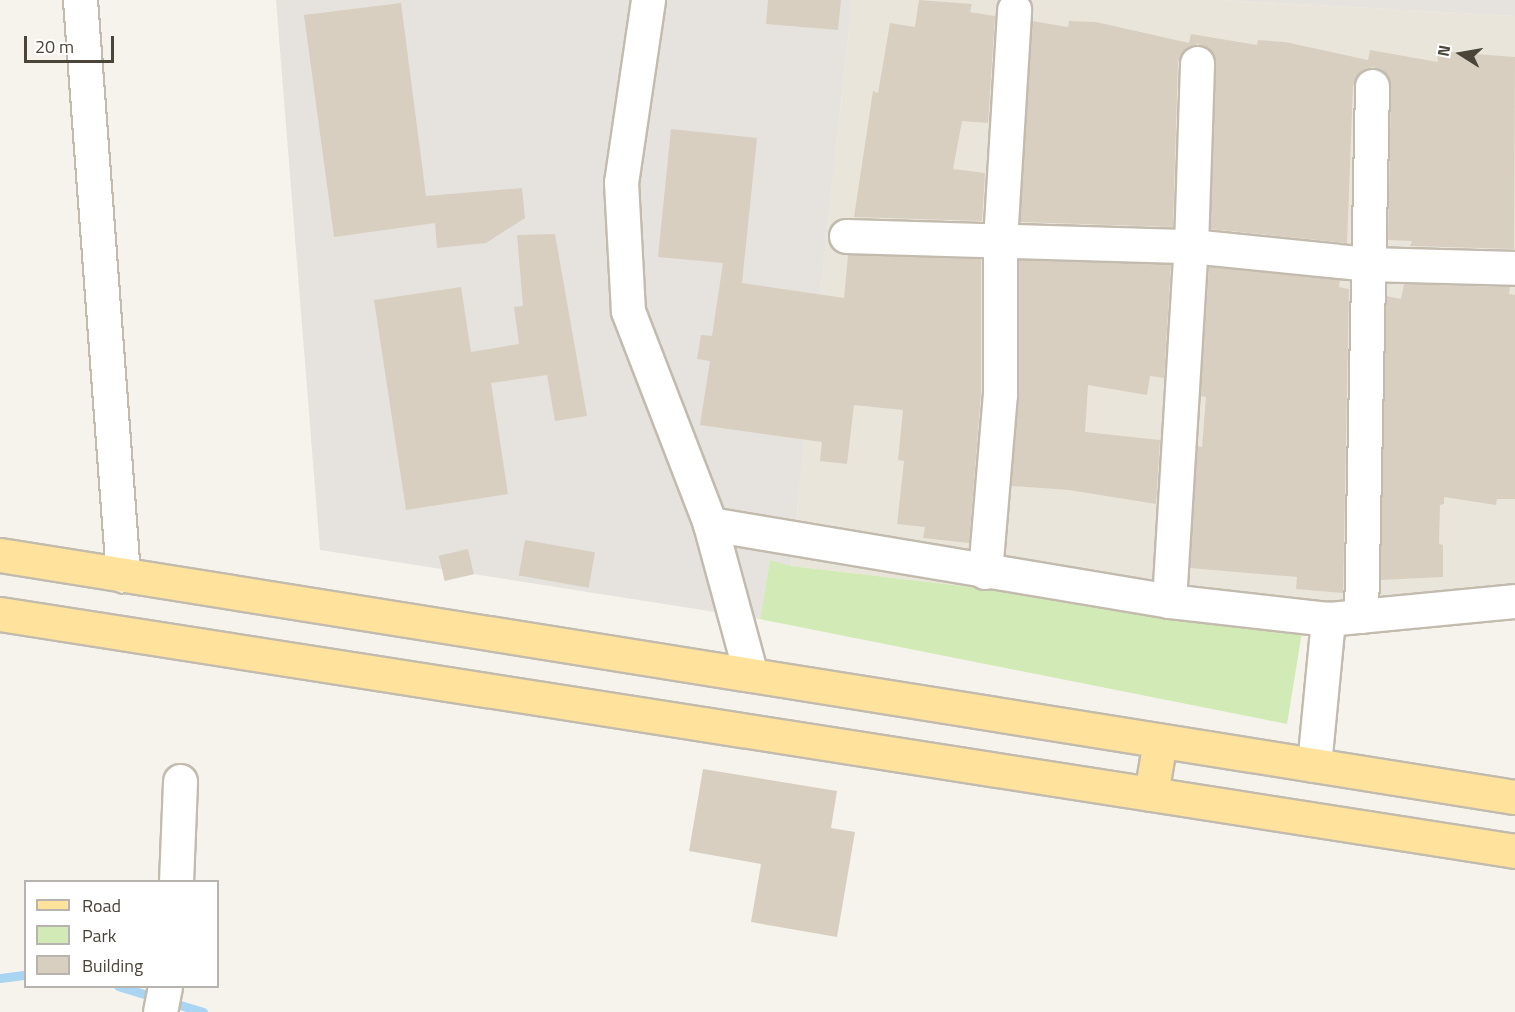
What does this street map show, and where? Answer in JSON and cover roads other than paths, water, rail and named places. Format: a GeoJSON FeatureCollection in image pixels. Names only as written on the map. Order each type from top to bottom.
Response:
{"type":"FeatureCollection","features":[{"type":"Feature","properties":{"kind":"main road"},"geometry":{"type":"LineString","coordinates":[[0,555],[1515,796]]}},
{"type":"Feature","properties":{"kind":"main road"},"geometry":{"type":"LineString","coordinates":[[0,614],[1515,851]]}},
{"type":"Feature","properties":{"kind":"main road"},"geometry":{"type":"LineString","coordinates":[[1151,794],[1160,741]]}},
{"type":"Feature","properties":{"kind":"street"},"geometry":{"type":"LineString","coordinates":[[80,0],[123,575]]}},
{"type":"Feature","properties":{"kind":"street"},"geometry":{"type":"LineString","coordinates":[[648,0],[621,183],[628,311],[710,524],[752,675]]}},
{"type":"Feature","properties":{"kind":"street"},"geometry":{"type":"LineString","coordinates":[[985,572],[1000,395],[1000,241],[1014,9]]}},
{"type":"Feature","properties":{"kind":"street"},"geometry":{"type":"LineString","coordinates":[[1169,601],[1191,246],[1197,63]]}},
{"type":"Feature","properties":{"kind":"street"},"geometry":{"type":"LineString","coordinates":[[1361,616],[1372,86]]}},
{"type":"Feature","properties":{"kind":"street"},"geometry":{"type":"LineString","coordinates":[[846,237],[1191,246],[1367,264],[1515,268]]}},
{"type":"Feature","properties":{"kind":"street"},"geometry":{"type":"LineString","coordinates":[[710,524],[985,572],[1169,601],[1328,619],[1515,601]]}},
{"type":"Feature","properties":{"kind":"street"},"geometry":{"type":"LineString","coordinates":[[1314,765],[1328,619]]}},
{"type":"Feature","properties":{"kind":"street"},"geometry":{"type":"LineString","coordinates":[[176,880],[180,781]]}},
{"type":"Feature","properties":{"kind":"street"},"geometry":{"type":"LineString","coordinates":[[160,1012],[165,988]]}},
{"type":"Feature","properties":{"kind":"waterway"},"geometry":{"type":"LineString","coordinates":[[0,978],[24,975]]}},
{"type":"Feature","properties":{"kind":"waterway"},"geometry":{"type":"LineString","coordinates":[[125,988],[203,1012]]}}]}
